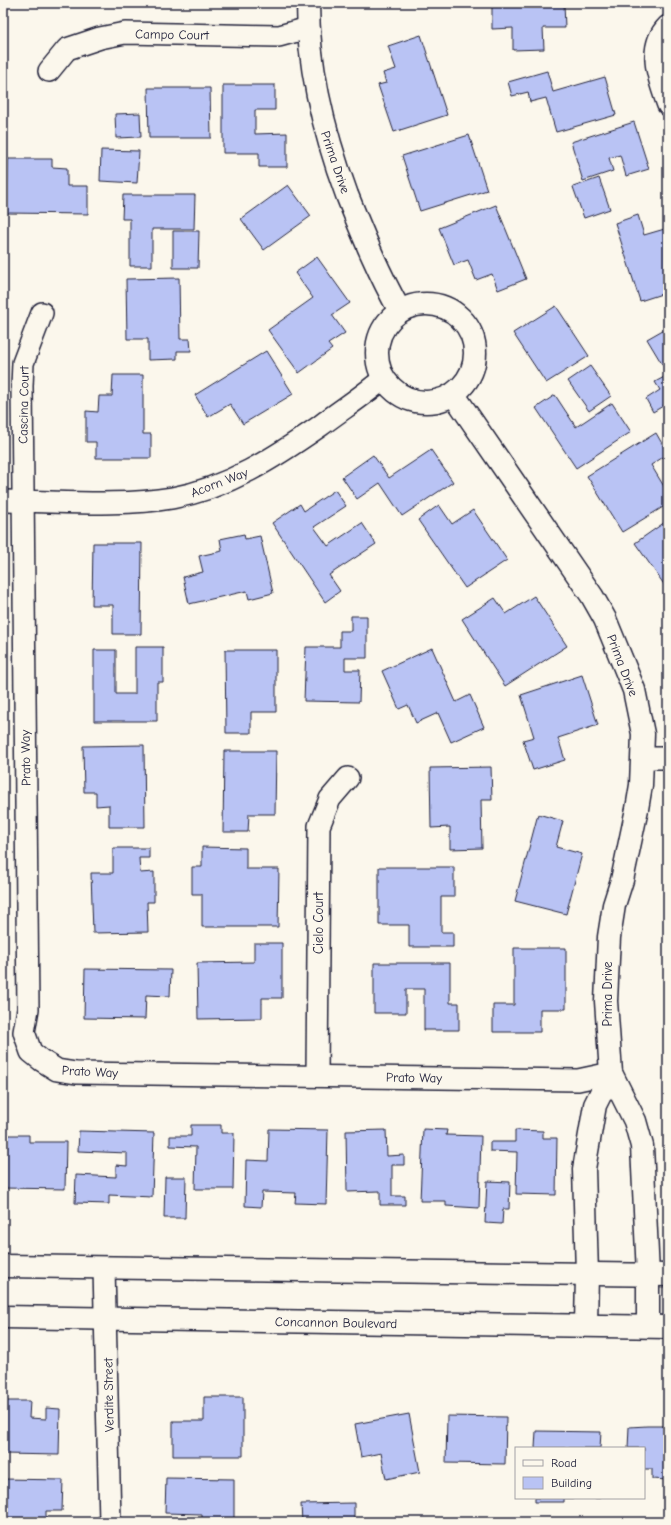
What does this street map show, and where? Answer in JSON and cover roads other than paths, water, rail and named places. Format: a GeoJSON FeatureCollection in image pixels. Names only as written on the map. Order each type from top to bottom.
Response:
{"type":"FeatureCollection","features":[{"type":"Feature","properties":{"kind":"street","name":"Prima Drive"},"geometry":{"type":"LineString","coordinates":[[308,3],[308,28],[317,100],[325,131],[342,181],[374,264],[400,311]]}},
{"type":"Feature","properties":{"kind":"street"},"geometry":{"type":"LineString","coordinates":[[668,26],[663,32],[656,52],[656,71],[668,105]]}},
{"type":"Feature","properties":{"kind":"street","name":"Campo Court"},"geometry":{"type":"LineString","coordinates":[[49,71],[67,48],[100,38],[125,33],[280,36],[308,28]]}},
{"type":"Feature","properties":{"kind":"street"},"geometry":{"type":"LineString","coordinates":[[416,305],[437,305],[454,313],[470,329],[476,346],[472,373],[466,384],[454,394],[434,403],[409,400],[391,388],[383,379],[378,363],[377,343],[381,332],[388,322],[400,311],[416,305]]}},
{"type":"Feature","properties":{"kind":"street","name":"Cascina Court"},"geometry":{"type":"LineString","coordinates":[[13,501],[23,364],[42,313]]}},
{"type":"Feature","properties":{"kind":"street","name":"Acorn Way"},"geometry":{"type":"LineString","coordinates":[[13,501],[130,502],[171,498],[204,491],[242,476],[270,459],[366,393],[383,379]]}},
{"type":"Feature","properties":{"kind":"street","name":"Prima Drive"},"geometry":{"type":"LineString","coordinates":[[454,394],[592,596],[605,619],[634,690],[643,734],[641,785],[622,880],[614,905],[608,937],[606,1001],[611,1073],[635,1121],[642,1146],[658,1275],[658,1326]]}},
{"type":"Feature","properties":{"kind":"street","name":"Prato Way"},"geometry":{"type":"LineString","coordinates":[[13,501],[28,1009],[24,1032],[31,1052],[57,1070],[76,1072],[578,1080],[611,1073]]}},
{"type":"Feature","properties":{"kind":"street"},"geometry":{"type":"LineString","coordinates":[[643,758],[668,758]]}},
{"type":"Feature","properties":{"kind":"street","name":"Cielo Court"},"geometry":{"type":"LineString","coordinates":[[317,1076],[319,826],[330,799],[348,778]]}},
{"type":"Feature","properties":{"kind":"street"},"geometry":{"type":"LineString","coordinates":[[586,1325],[587,1274],[584,1169],[595,1105],[611,1073]]}},
{"type":"Feature","properties":{"kind":"street"},"geometry":{"type":"LineString","coordinates":[[3,1266],[658,1275]]}},
{"type":"Feature","properties":{"kind":"street","name":"Verdite Street"},"geometry":{"type":"LineString","coordinates":[[104,1268],[110,1522]]}},
{"type":"Feature","properties":{"kind":"street","name":"Concannon Boulevard"},"geometry":{"type":"LineString","coordinates":[[3,1317],[658,1326]]}}]}
